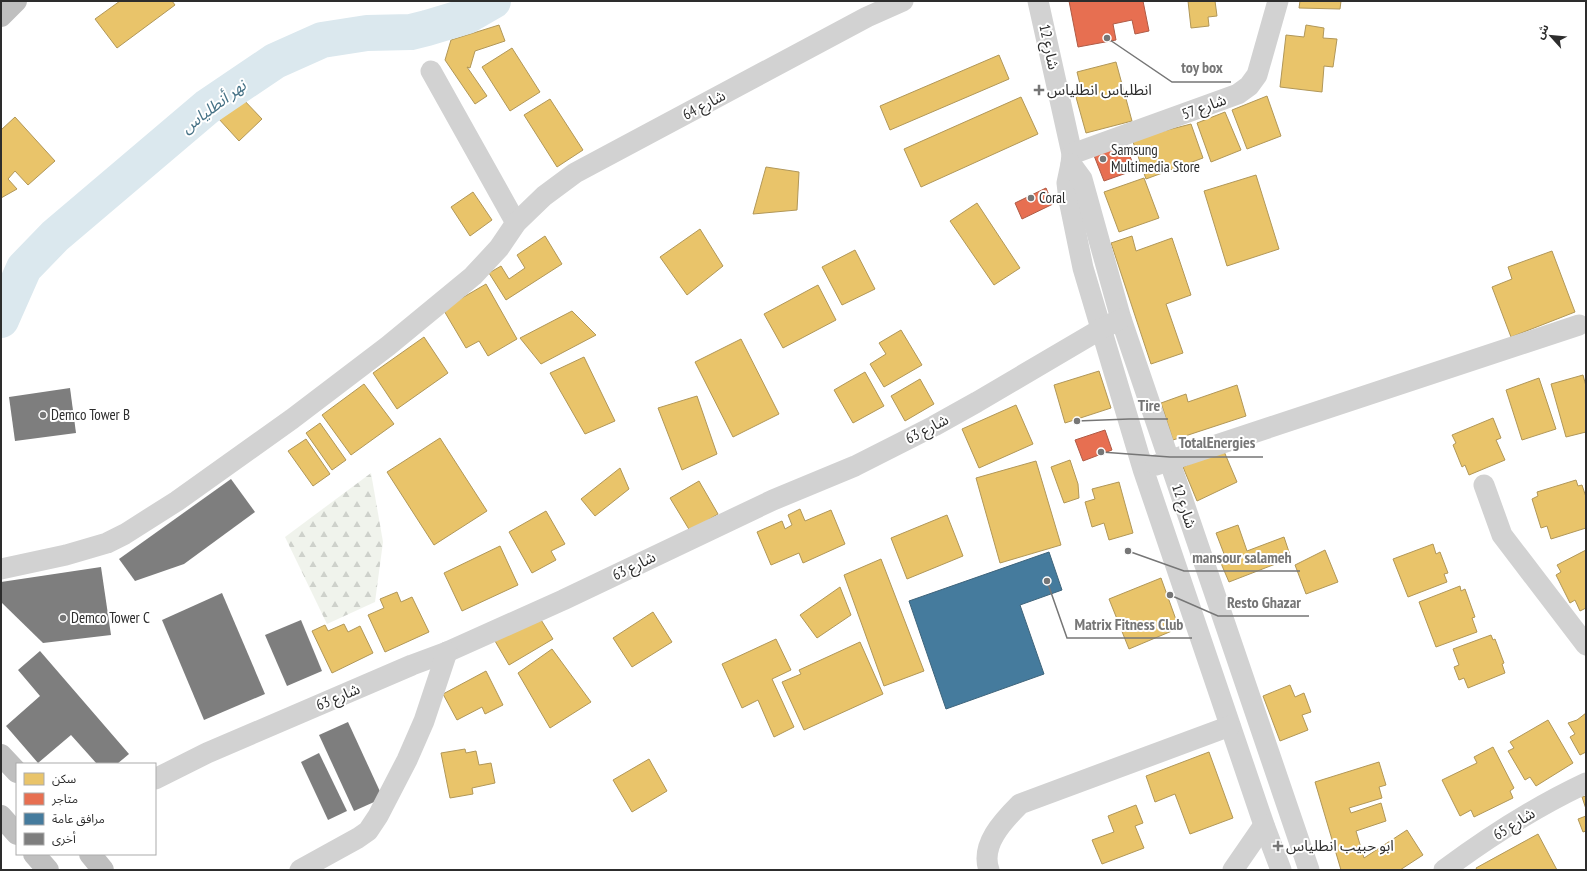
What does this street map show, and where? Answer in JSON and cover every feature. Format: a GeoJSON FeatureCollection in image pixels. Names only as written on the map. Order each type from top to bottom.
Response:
{"type":"FeatureCollection","features":[{"type":"Feature","properties":{"kind":"highway"},"geometry":{"type":"LineString","coordinates":[[1,16],[16,1]]}},
{"type":"Feature","properties":{"kind":"highway"},"geometry":{"type":"LineString","coordinates":[[1,755],[16,771]]}},
{"type":"Feature","properties":{"kind":"highway"},"geometry":{"type":"LineString","coordinates":[[1,816],[16,833]]}},
{"type":"Feature","properties":{"kind":"highway"},"geometry":{"type":"LineString","coordinates":[[35,855],[48,870]]}},
{"type":"Feature","properties":{"kind":"highway"},"geometry":{"type":"LineString","coordinates":[[91,855],[104,870]]}},
{"type":"Feature","properties":{"kind":"street","name":"شارع 64"},"geometry":{"type":"LineString","coordinates":[[1,569],[66,555],[107,543],[125,534],[177,501],[292,419],[388,346],[473,276],[499,248],[516,223],[544,196],[575,173],[868,17],[903,1]]}},
{"type":"Feature","properties":{"kind":"street","name":"شارع 12"},"geometry":{"type":"LineString","coordinates":[[1038,1],[1072,159],[1082,179],[1121,319],[1306,861]]}},
{"type":"Feature","properties":{"kind":"street","name":"شارع 57"},"geometry":{"type":"LineString","coordinates":[[1072,159],[1238,94],[1249,86],[1257,75],[1278,1]]}},
{"type":"Feature","properties":{"kind":"street"},"geometry":{"type":"LineString","coordinates":[[431,71],[516,223]]}},
{"type":"Feature","properties":{"kind":"street","name":"شارع 12"},"geometry":{"type":"LineString","coordinates":[[1072,159],[1067,182],[1069,200],[1083,268],[1143,470],[1264,825],[1277,868]]}},
{"type":"Feature","properties":{"kind":"street","name":"شارع 63"},"geometry":{"type":"LineString","coordinates":[[156,778],[207,753],[412,665],[447,652],[564,600],[773,500],[855,466],[934,426],[1101,329],[1121,319]]}},
{"type":"Feature","properties":{"kind":"street"},"geometry":{"type":"LineString","coordinates":[[1143,470],[1579,325]]}},
{"type":"Feature","properties":{"kind":"street"},"geometry":{"type":"LineString","coordinates":[[1484,485],[1502,535],[1586,645]]}},
{"type":"Feature","properties":{"kind":"street"},"geometry":{"type":"LineString","coordinates":[[300,870],[358,838],[368,830],[378,816],[399,777],[424,721],[447,652]]}},
{"type":"Feature","properties":{"kind":"street"},"geometry":{"type":"LineString","coordinates":[[989,870],[987,865],[988,850],[997,831],[1005,819],[1020,804],[1230,726]]}},
{"type":"Feature","properties":{"kind":"street","name":"شارع 65"},"geometry":{"type":"LineString","coordinates":[[1444,870],[1521,819],[1586,783]]}},
{"type":"Feature","properties":{"kind":"street"},"geometry":{"type":"LineString","coordinates":[[1233,870],[1264,825]]}},
{"type":"Feature","properties":{"kind":"street"},"geometry":{"type":"LineString","coordinates":[[1277,868],[1306,861]]}},
{"type":"Feature","properties":{"kind":"green space"},"geometry":{"type":"Polygon","coordinates":[[[371,473],[383,542],[375,602],[327,624],[285,537],[371,473]]]}},
{"type":"Feature","properties":{"kind":"building: سكن"},"geometry":{"type":"Polygon","coordinates":[[[120,1],[172,1],[175,5],[117,48],[95,19],[120,1]]]}},
{"type":"Feature","properties":{"kind":"building: سكن"},"geometry":{"type":"Polygon","coordinates":[[[1188,1],[1215,1],[1217,16],[1208,17],[1209,26],[1191,28],[1188,1]]]}},
{"type":"Feature","properties":{"kind":"building: سكن"},"geometry":{"type":"Polygon","coordinates":[[[1300,1],[1341,1],[1340,9],[1299,8],[1300,1]]]}},
{"type":"Feature","properties":{"kind":"building: سكن"},"geometry":{"type":"Polygon","coordinates":[[[499,25],[505,41],[475,51],[470,68],[467,67],[487,96],[475,104],[445,60],[451,40],[499,25]]]}},
{"type":"Feature","properties":{"kind":"building: سكن"},"geometry":{"type":"Polygon","coordinates":[[[1306,25],[1324,28],[1323,38],[1337,39],[1333,67],[1324,66],[1322,92],[1280,87],[1286,35],[1304,37],[1306,25]]]}},
{"type":"Feature","properties":{"kind":"building: سكن"},"geometry":{"type":"Polygon","coordinates":[[[512,48],[540,92],[510,111],[482,67],[512,48]]]}},
{"type":"Feature","properties":{"kind":"building: سكن"},"geometry":{"type":"Polygon","coordinates":[[[999,55],[1009,79],[890,130],[880,106],[999,55]]]}},
{"type":"Feature","properties":{"kind":"building: سكن"},"geometry":{"type":"Polygon","coordinates":[[[1116,62],[1132,121],[1086,133],[1074,90],[1081,88],[1077,72],[1116,62]]]}},
{"type":"Feature","properties":{"kind":"building: سكن"},"geometry":{"type":"Polygon","coordinates":[[[1267,96],[1281,136],[1247,149],[1232,110],[1267,96]]]}},
{"type":"Feature","properties":{"kind":"building: سكن"},"geometry":{"type":"Polygon","coordinates":[[[241,97],[262,119],[239,141],[218,118],[241,97]]]}},
{"type":"Feature","properties":{"kind":"building: سكن"},"geometry":{"type":"Polygon","coordinates":[[[1021,97],[1038,134],[921,187],[904,149],[1021,97]]]}},
{"type":"Feature","properties":{"kind":"building: سكن"},"geometry":{"type":"Polygon","coordinates":[[[550,99],[583,150],[557,167],[524,115],[550,99]]]}},
{"type":"Feature","properties":{"kind":"building: سكن"},"geometry":{"type":"Polygon","coordinates":[[[1225,112],[1241,150],[1211,162],[1197,123],[1225,112]]]}},
{"type":"Feature","properties":{"kind":"building: سكن"},"geometry":{"type":"Polygon","coordinates":[[[15,117],[55,161],[28,185],[15,171],[8,179],[17,189],[1,198],[1,130],[15,117]]]}},
{"type":"Feature","properties":{"kind":"building: سكن"},"geometry":{"type":"Polygon","coordinates":[[[1191,124],[1203,158],[1146,179],[1132,139],[1191,124]]]}},
{"type":"Feature","properties":{"kind":"building: سكن"},"geometry":{"type":"Polygon","coordinates":[[[766,167],[799,172],[797,210],[753,214],[766,167]]]}},
{"type":"Feature","properties":{"kind":"building: سكن"},"geometry":{"type":"Polygon","coordinates":[[[1256,175],[1279,249],[1227,266],[1204,191],[1256,175]]]}},
{"type":"Feature","properties":{"kind":"building: سكن"},"geometry":{"type":"Polygon","coordinates":[[[1144,178],[1159,218],[1119,232],[1104,192],[1144,178]]]}},
{"type":"Feature","properties":{"kind":"building: سكن"},"geometry":{"type":"Polygon","coordinates":[[[473,192],[492,220],[470,236],[451,207],[473,192]]]}},
{"type":"Feature","properties":{"kind":"building: سكن"},"geometry":{"type":"Polygon","coordinates":[[[977,203],[1020,268],[994,285],[950,221],[977,203]]]}},
{"type":"Feature","properties":{"kind":"building: سكن"},"geometry":{"type":"Polygon","coordinates":[[[700,229],[723,266],[687,295],[660,257],[700,229]]]}},
{"type":"Feature","properties":{"kind":"building: سكن"},"geometry":{"type":"Polygon","coordinates":[[[545,236],[562,264],[506,300],[489,273],[501,266],[509,279],[525,268],[517,255],[545,236]]]}},
{"type":"Feature","properties":{"kind":"building: سكن"},"geometry":{"type":"Polygon","coordinates":[[[1132,236],[1136,251],[1172,238],[1191,295],[1166,304],[1183,353],[1151,364],[1111,243],[1132,236]]]}},
{"type":"Feature","properties":{"kind":"building: سكن"},"geometry":{"type":"Polygon","coordinates":[[[855,250],[875,289],[842,305],[822,267],[855,250]]]}},
{"type":"Feature","properties":{"kind":"building: سكن"},"geometry":{"type":"Polygon","coordinates":[[[1552,251],[1575,312],[1511,337],[1492,287],[1512,279],[1508,267],[1552,251]]]}},
{"type":"Feature","properties":{"kind":"building: سكن"},"geometry":{"type":"Polygon","coordinates":[[[486,284],[517,339],[488,356],[479,341],[466,348],[443,309],[486,284]]]}},
{"type":"Feature","properties":{"kind":"building: سكن"},"geometry":{"type":"Polygon","coordinates":[[[818,285],[836,320],[783,348],[764,314],[818,285]]]}},
{"type":"Feature","properties":{"kind":"building: سكن"},"geometry":{"type":"Polygon","coordinates":[[[572,311],[596,335],[541,364],[520,338],[572,311]]]}},
{"type":"Feature","properties":{"kind":"building: سكن"},"geometry":{"type":"Polygon","coordinates":[[[901,330],[922,365],[884,387],[870,364],[886,354],[879,343],[901,330]]]}},
{"type":"Feature","properties":{"kind":"building: سكن"},"geometry":{"type":"Polygon","coordinates":[[[424,337],[448,373],[397,409],[373,373],[424,337]]]}},
{"type":"Feature","properties":{"kind":"building: سكن"},"geometry":{"type":"Polygon","coordinates":[[[741,339],[779,414],[733,437],[695,362],[741,339]]]}},
{"type":"Feature","properties":{"kind":"building: سكن"},"geometry":{"type":"Polygon","coordinates":[[[584,357],[615,421],[585,434],[550,373],[584,357]]]}},
{"type":"Feature","properties":{"kind":"building: سكن"},"geometry":{"type":"Polygon","coordinates":[[[1099,371],[1111,408],[1065,423],[1054,385],[1099,371]]]}},
{"type":"Feature","properties":{"kind":"building: سكن"},"geometry":{"type":"Polygon","coordinates":[[[865,372],[884,406],[853,423],[834,390],[865,372]]]}},
{"type":"Feature","properties":{"kind":"building: سكن"},"geometry":{"type":"Polygon","coordinates":[[[1583,375],[1586,386],[1586,432],[1566,437],[1551,384],[1583,375]]]}},
{"type":"Feature","properties":{"kind":"building: سكن"},"geometry":{"type":"Polygon","coordinates":[[[1539,378],[1556,429],[1522,440],[1506,390],[1539,378]]]}},
{"type":"Feature","properties":{"kind":"building: سكن"},"geometry":{"type":"Polygon","coordinates":[[[920,379],[934,404],[905,421],[891,396],[920,379]]]}},
{"type":"Feature","properties":{"kind":"building: سكن"},"geometry":{"type":"Polygon","coordinates":[[[364,384],[394,424],[351,455],[322,415],[364,384]]]}},
{"type":"Feature","properties":{"kind":"building: سكن"},"geometry":{"type":"Polygon","coordinates":[[[1237,385],[1246,416],[1173,440],[1161,403],[1186,394],[1188,402],[1237,385]]]}},
{"type":"Feature","properties":{"kind":"building: سكن"},"geometry":{"type":"Polygon","coordinates":[[[697,396],[717,454],[682,470],[658,408],[697,396]]]}},
{"type":"Feature","properties":{"kind":"building: سكن"},"geometry":{"type":"Polygon","coordinates":[[[1016,405],[1033,444],[979,468],[962,429],[1016,405]]]}},
{"type":"Feature","properties":{"kind":"building: سكن"},"geometry":{"type":"Polygon","coordinates":[[[1493,418],[1501,438],[1496,440],[1505,460],[1469,475],[1465,465],[1462,467],[1453,445],[1456,443],[1452,435],[1493,418]]]}},
{"type":"Feature","properties":{"kind":"building: سكن"},"geometry":{"type":"Polygon","coordinates":[[[320,423],[346,460],[332,470],[306,433],[320,423]]]}},
{"type":"Feature","properties":{"kind":"building: سكن"},"geometry":{"type":"Polygon","coordinates":[[[440,438],[487,511],[434,545],[387,472],[440,438]]]}},
{"type":"Feature","properties":{"kind":"building: سكن"},"geometry":{"type":"Polygon","coordinates":[[[306,439],[330,474],[313,486],[288,451],[306,439]]]}},
{"type":"Feature","properties":{"kind":"building: سكن"},"geometry":{"type":"Polygon","coordinates":[[[1223,449],[1237,482],[1197,501],[1183,467],[1223,449]]]}},
{"type":"Feature","properties":{"kind":"building: سكن"},"geometry":{"type":"Polygon","coordinates":[[[1070,460],[1078,484],[1079,498],[1064,503],[1051,467],[1070,460]]]}},
{"type":"Feature","properties":{"kind":"building: سكن"},"geometry":{"type":"Polygon","coordinates":[[[1036,461],[1061,545],[1000,563],[976,478],[1036,461]]]}},
{"type":"Feature","properties":{"kind":"building: سكن"},"geometry":{"type":"Polygon","coordinates":[[[620,468],[629,489],[595,516],[581,499],[620,468]]]}},
{"type":"Feature","properties":{"kind":"building: سكن"},"geometry":{"type":"Polygon","coordinates":[[[1576,480],[1578,486],[1582,485],[1586,497],[1586,528],[1551,539],[1547,526],[1541,528],[1532,499],[1538,496],[1537,492],[1576,480]]]}},
{"type":"Feature","properties":{"kind":"building: سكن"},"geometry":{"type":"Polygon","coordinates":[[[699,481],[718,514],[690,531],[670,498],[699,481]]]}},
{"type":"Feature","properties":{"kind":"building: سكن"},"geometry":{"type":"Polygon","coordinates":[[[1119,482],[1133,533],[1109,540],[1104,523],[1092,527],[1085,502],[1095,499],[1092,489],[1119,482]]]}},
{"type":"Feature","properties":{"kind":"building: سكن"},"geometry":{"type":"Polygon","coordinates":[[[800,509],[805,521],[831,510],[845,544],[803,563],[799,553],[771,565],[757,532],[782,521],[785,529],[792,525],[788,515],[800,509]]]}},
{"type":"Feature","properties":{"kind":"building: سكن"},"geometry":{"type":"Polygon","coordinates":[[[546,511],[565,544],[551,551],[556,560],[532,573],[509,532],[546,511]]]}},
{"type":"Feature","properties":{"kind":"building: سكن"},"geometry":{"type":"Polygon","coordinates":[[[947,515],[963,556],[907,579],[891,538],[947,515]]]}},
{"type":"Feature","properties":{"kind":"building: سكن"},"geometry":{"type":"Polygon","coordinates":[[[1238,525],[1247,551],[1284,537],[1291,558],[1229,582],[1220,561],[1226,559],[1216,533],[1238,525]]]}},
{"type":"Feature","properties":{"kind":"building: سكن"},"geometry":{"type":"Polygon","coordinates":[[[1433,544],[1436,554],[1440,552],[1448,573],[1444,574],[1447,582],[1408,597],[1393,559],[1433,544]]]}},
{"type":"Feature","properties":{"kind":"building: سكن"},"geometry":{"type":"Polygon","coordinates":[[[500,546],[518,585],[462,611],[444,573],[500,546]]]}},
{"type":"Feature","properties":{"kind":"building: سكن"},"geometry":{"type":"Polygon","coordinates":[[[1325,550],[1338,582],[1306,594],[1295,565],[1325,550]]]}},
{"type":"Feature","properties":{"kind":"building: سكن"},"geometry":{"type":"Polygon","coordinates":[[[1586,550],[1586,608],[1580,611],[1575,600],[1570,603],[1556,575],[1561,572],[1557,565],[1586,550]]]}},
{"type":"Feature","properties":{"kind":"building: سكن"},"geometry":{"type":"Polygon","coordinates":[[[881,559],[924,671],[884,686],[844,575],[881,559]]]}},
{"type":"Feature","properties":{"kind":"building: سكن"},"geometry":{"type":"Polygon","coordinates":[[[1161,578],[1179,628],[1129,649],[1109,599],[1161,578]]]}},
{"type":"Feature","properties":{"kind":"building: سكن"},"geometry":{"type":"Polygon","coordinates":[[[1460,586],[1461,591],[1465,589],[1475,617],[1472,618],[1477,632],[1436,647],[1419,602],[1460,586]]]}},
{"type":"Feature","properties":{"kind":"building: سكن"},"geometry":{"type":"Polygon","coordinates":[[[840,587],[851,615],[817,638],[800,615],[840,587]]]}},
{"type":"Feature","properties":{"kind":"building: سكن"},"geometry":{"type":"Polygon","coordinates":[[[397,592],[401,602],[412,597],[429,632],[385,652],[368,615],[384,608],[380,599],[397,592]]]}},
{"type":"Feature","properties":{"kind":"building: سكن"},"geometry":{"type":"Polygon","coordinates":[[[653,612],[672,642],[632,667],[613,638],[653,612]]]}},
{"type":"Feature","properties":{"kind":"building: سكن"},"geometry":{"type":"Polygon","coordinates":[[[538,615],[553,639],[509,665],[495,641],[538,615]]]}},
{"type":"Feature","properties":{"kind":"building: سكن"},"geometry":{"type":"Polygon","coordinates":[[[344,624],[348,632],[360,626],[373,653],[332,673],[312,631],[325,625],[328,631],[344,624]]]}},
{"type":"Feature","properties":{"kind":"building: سكن"},"geometry":{"type":"Polygon","coordinates":[[[1491,635],[1493,640],[1495,639],[1504,663],[1502,664],[1505,673],[1468,688],[1464,678],[1459,680],[1454,667],[1459,665],[1453,649],[1491,635]]]}},
{"type":"Feature","properties":{"kind":"building: سكن"},"geometry":{"type":"Polygon","coordinates":[[[776,639],[791,670],[772,679],[794,727],[774,737],[758,700],[742,708],[722,664],[776,639]]]}},
{"type":"Feature","properties":{"kind":"building: سكن"},"geometry":{"type":"Polygon","coordinates":[[[860,642],[883,694],[804,730],[782,682],[801,674],[799,670],[860,642]]]}},
{"type":"Feature","properties":{"kind":"building: سكن"},"geometry":{"type":"Polygon","coordinates":[[[552,649],[591,702],[550,728],[518,673],[552,649]]]}},
{"type":"Feature","properties":{"kind":"building: سكن"},"geometry":{"type":"Polygon","coordinates":[[[486,671],[503,705],[485,714],[482,707],[457,720],[443,694],[486,671]]]}},
{"type":"Feature","properties":{"kind":"building: سكن"},"geometry":{"type":"Polygon","coordinates":[[[1290,685],[1295,697],[1304,693],[1311,712],[1302,715],[1308,730],[1280,741],[1263,696],[1290,685]]]}},
{"type":"Feature","properties":{"kind":"building: سكن"},"geometry":{"type":"Polygon","coordinates":[[[1586,713],[1586,752],[1580,755],[1570,737],[1575,734],[1568,723],[1577,720],[1586,713]]]}},
{"type":"Feature","properties":{"kind":"building: سكن"},"geometry":{"type":"Polygon","coordinates":[[[1548,720],[1573,763],[1536,786],[1530,777],[1525,780],[1508,751],[1514,748],[1510,742],[1548,720]]]}},
{"type":"Feature","properties":{"kind":"building: سكن"},"geometry":{"type":"Polygon","coordinates":[[[1493,747],[1514,788],[1510,791],[1513,798],[1474,817],[1471,810],[1460,816],[1442,780],[1477,763],[1474,757],[1493,747]]]}},
{"type":"Feature","properties":{"kind":"building: سكن"},"geometry":{"type":"Polygon","coordinates":[[[465,749],[466,753],[476,751],[479,765],[491,763],[495,783],[472,788],[473,794],[450,798],[441,753],[465,749]]]}},
{"type":"Feature","properties":{"kind":"building: سكن"},"geometry":{"type":"Polygon","coordinates":[[[1209,752],[1233,818],[1190,834],[1175,794],[1155,802],[1146,776],[1209,752]]]}},
{"type":"Feature","properties":{"kind":"building: سكن"},"geometry":{"type":"Polygon","coordinates":[[[649,759],[667,791],[632,812],[613,780],[649,759]]]}},
{"type":"Feature","properties":{"kind":"building: سكن"},"geometry":{"type":"Polygon","coordinates":[[[1379,762],[1386,785],[1379,787],[1382,798],[1349,808],[1351,813],[1381,803],[1386,821],[1356,831],[1364,858],[1407,830],[1423,855],[1400,870],[1341,870],[1315,782],[1379,762]]]}},
{"type":"Feature","properties":{"kind":"building: سكن"},"geometry":{"type":"Polygon","coordinates":[[[1586,796],[1586,809],[1582,797],[1586,796]]]}},
{"type":"Feature","properties":{"kind":"building: سكن"},"geometry":{"type":"Polygon","coordinates":[[[1136,805],[1143,823],[1135,826],[1144,848],[1102,864],[1092,840],[1114,832],[1108,816],[1136,805]]]}},
{"type":"Feature","properties":{"kind":"building: سكن"},"geometry":{"type":"Polygon","coordinates":[[[1586,816],[1586,831],[1583,832],[1578,819],[1586,816]]]}},
{"type":"Feature","properties":{"kind":"building: سكن"},"geometry":{"type":"Polygon","coordinates":[[[1538,834],[1557,870],[1477,870],[1476,868],[1538,834]]]}},
{"type":"Feature","properties":{"kind":"building: متاجر"},"geometry":{"type":"Polygon","coordinates":[[[1069,1],[1143,1],[1149,31],[1135,34],[1132,20],[1113,24],[1116,40],[1078,47],[1069,1]]]}},
{"type":"Feature","properties":{"kind":"building: متاجر"},"geometry":{"type":"Polygon","coordinates":[[[1125,142],[1135,170],[1104,181],[1093,153],[1125,142]]]}},
{"type":"Feature","properties":{"kind":"building: متاجر"},"geometry":{"type":"Polygon","coordinates":[[[1046,188],[1053,204],[1022,219],[1015,203],[1046,188]]]}},
{"type":"Feature","properties":{"kind":"building: متاجر"},"geometry":{"type":"Polygon","coordinates":[[[1105,430],[1112,450],[1083,461],[1075,440],[1105,430]]]}},
{"type":"Feature","properties":{"kind":"building: مرافق عامة"},"geometry":{"type":"Polygon","coordinates":[[[1049,552],[1062,590],[1020,605],[1044,674],[946,709],[909,601],[1049,552]]]}},
{"type":"Feature","properties":{"kind":"building: أخرى","name":"Demco Tower B"},"geometry":{"type":"Polygon","coordinates":[[[70,388],[76,433],[15,441],[9,397],[70,388]]]}},
{"type":"Feature","properties":{"kind":"building: أخرى"},"geometry":{"type":"Polygon","coordinates":[[[231,479],[255,512],[184,564],[135,581],[119,559],[231,479]]]}},
{"type":"Feature","properties":{"kind":"building: أخرى","name":"Demco Tower C"},"geometry":{"type":"Polygon","coordinates":[[[101,567],[111,635],[43,643],[1,602],[1,582],[101,567]]]}},
{"type":"Feature","properties":{"kind":"building: أخرى"},"geometry":{"type":"Polygon","coordinates":[[[222,593],[265,694],[204,720],[162,620],[222,593]]]}},
{"type":"Feature","properties":{"kind":"building: أخرى"},"geometry":{"type":"Polygon","coordinates":[[[301,620],[322,671],[287,686],[265,635],[301,620]]]}},
{"type":"Feature","properties":{"kind":"building: أخرى"},"geometry":{"type":"Polygon","coordinates":[[[40,651],[129,754],[118,763],[96,763],[71,735],[38,763],[6,726],[40,696],[18,670],[40,651]]]}},
{"type":"Feature","properties":{"kind":"building: أخرى"},"geometry":{"type":"Polygon","coordinates":[[[348,722],[383,798],[354,811],[319,735],[348,722]]]}},
{"type":"Feature","properties":{"kind":"building: أخرى"},"geometry":{"type":"Polygon","coordinates":[[[319,753],[347,811],[328,820],[301,762],[319,753]]]}},
{"type":"Feature","properties":{"kind":"waterway","name":"نهر أنطلياس"},"geometry":{"type":"LineString","coordinates":[[1,320],[24,268],[55,236],[207,107],[275,61],[322,40],[367,33],[411,32],[427,28],[467,16],[493,1]]}},
{"type":"Feature","properties":{"kind":"place","name":"toy box"},"geometry":{"type":"Point","coordinates":[1107,38]}},
{"type":"Feature","properties":{"kind":"place","name":"انطلياس انطلياس"},"geometry":{"type":"Point","coordinates":[1039,90]}},
{"type":"Feature","properties":{"kind":"place","name":"Samsung Multimedia Store"},"geometry":{"type":"Point","coordinates":[1103,159]}},
{"type":"Feature","properties":{"kind":"place","name":"Coral"},"geometry":{"type":"Point","coordinates":[1031,198]}},
{"type":"Feature","properties":{"kind":"place","name":"Demco Tower B"},"geometry":{"type":"Point","coordinates":[43,415]}},
{"type":"Feature","properties":{"kind":"place","name":"Tire"},"geometry":{"type":"Point","coordinates":[1077,421]}},
{"type":"Feature","properties":{"kind":"place","name":"TotalEnergies"},"geometry":{"type":"Point","coordinates":[1101,452]}},
{"type":"Feature","properties":{"kind":"place","name":"mansour salameh"},"geometry":{"type":"Point","coordinates":[1128,551]}},
{"type":"Feature","properties":{"kind":"place","name":"Matrix Fitness Club"},"geometry":{"type":"Point","coordinates":[1047,581]}},
{"type":"Feature","properties":{"kind":"place","name":"Resto Ghazar"},"geometry":{"type":"Point","coordinates":[1170,595]}},
{"type":"Feature","properties":{"kind":"place","name":"Demco Tower C"},"geometry":{"type":"Point","coordinates":[63,618]}},
{"type":"Feature","properties":{"kind":"place","name":"ابو حبيب انطلياس"},"geometry":{"type":"Point","coordinates":[1278,846]}}]}
